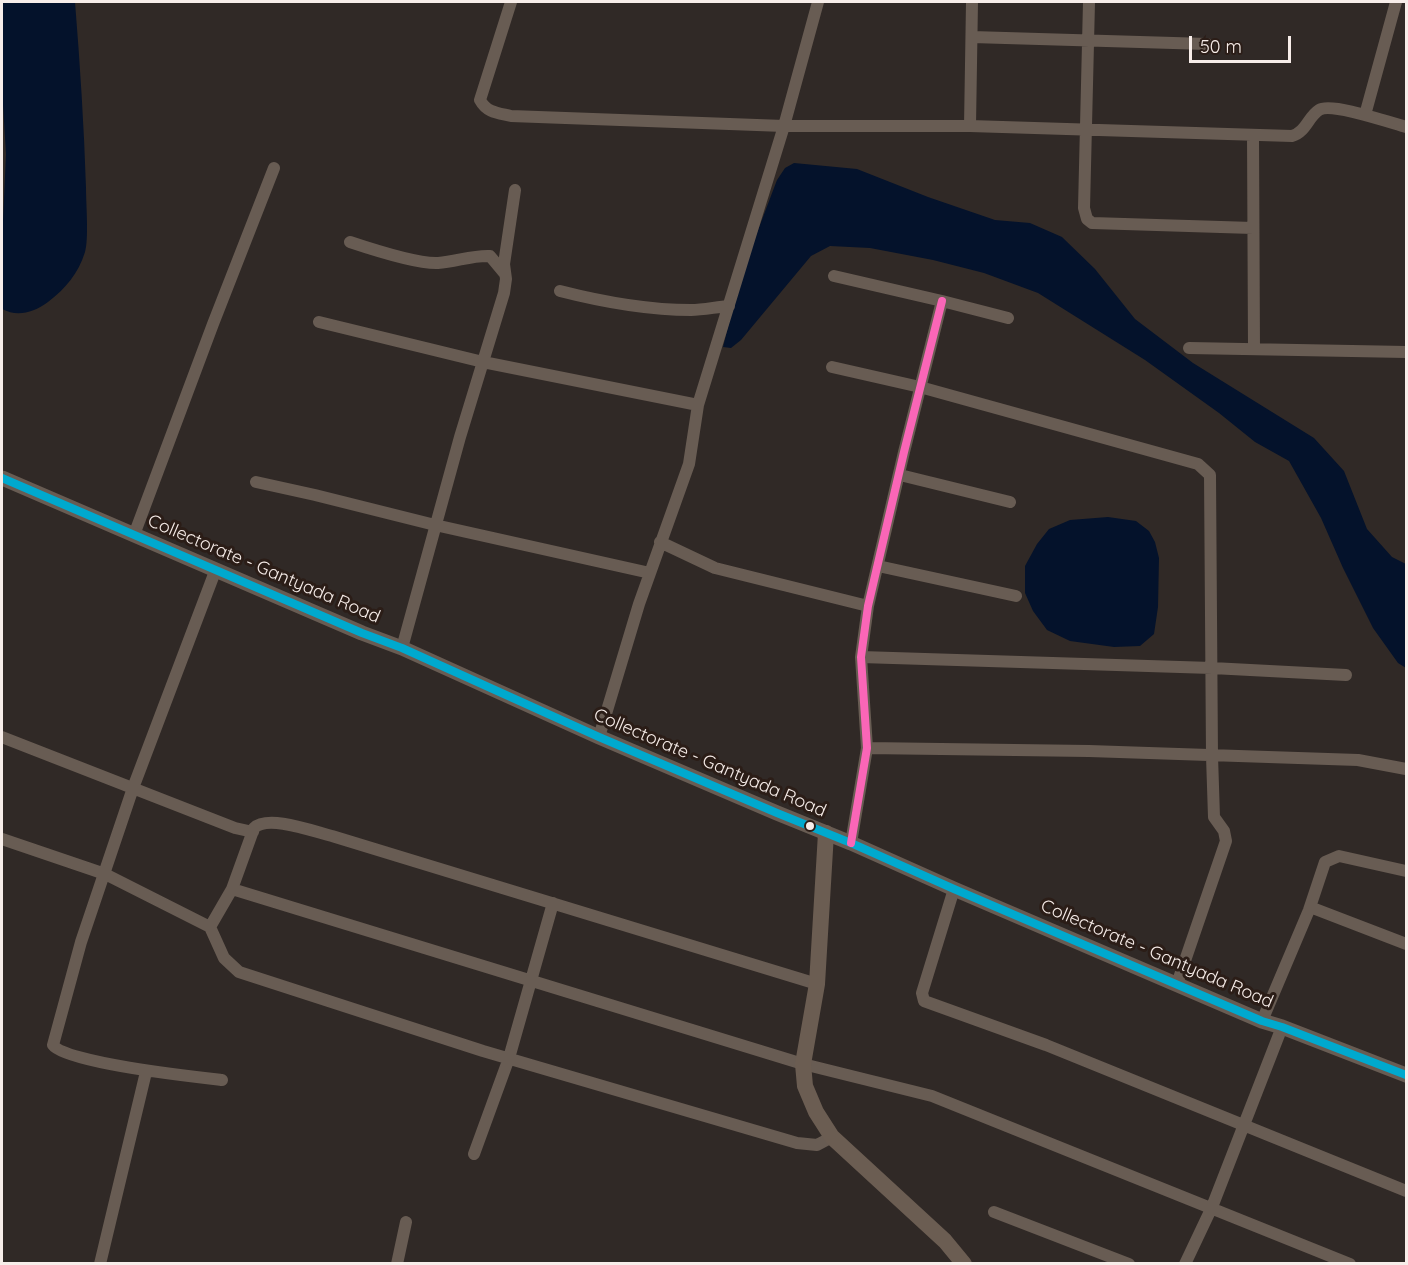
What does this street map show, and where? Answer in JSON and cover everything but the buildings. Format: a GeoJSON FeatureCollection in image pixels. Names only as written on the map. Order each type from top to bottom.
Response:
{"type":"FeatureCollection","features":[{"type":"Feature","properties":{"kind":"main road"},"geometry":{"type":"LineString","coordinates":[[826,833],[817,984],[803,1064],[805,1086],[832,1137],[945,1241],[964,1263]]}},
{"type":"Feature","properties":{"kind":"street"},"geometry":{"type":"LineString","coordinates":[[511,2],[480,100],[491,112],[511,116],[784,126],[969,126],[1296,135],[1317,112],[1326,107],[1407,127]]}},
{"type":"Feature","properties":{"kind":"street"},"geometry":{"type":"LineString","coordinates":[[599,737],[625,647],[689,464],[698,405],[784,126],[818,2]]}},
{"type":"Feature","properties":{"kind":"street"},"geometry":{"type":"LineString","coordinates":[[969,126],[972,2]]}},
{"type":"Feature","properties":{"kind":"street"},"geometry":{"type":"LineString","coordinates":[[1089,2],[1084,208],[1087,219],[1092,223],[1253,228]]}},
{"type":"Feature","properties":{"kind":"street"},"geometry":{"type":"LineString","coordinates":[[1365,115],[1396,2]]}},
{"type":"Feature","properties":{"kind":"street"},"geometry":{"type":"LineString","coordinates":[[972,37],[1207,44]]}},
{"type":"Feature","properties":{"kind":"street"},"geometry":{"type":"LineString","coordinates":[[1253,135],[1254,349]]}},
{"type":"Feature","properties":{"kind":"street"},"geometry":{"type":"LineString","coordinates":[[134,535],[274,168]]}},
{"type":"Feature","properties":{"kind":"street"},"geometry":{"type":"LineString","coordinates":[[402,648],[435,525],[504,293],[504,264],[509,243],[515,190]]}},
{"type":"Feature","properties":{"kind":"street"},"geometry":{"type":"LineString","coordinates":[[350,242],[436,263],[476,255],[490,256],[505,274]]}},
{"type":"Feature","properties":{"kind":"street"},"geometry":{"type":"LineString","coordinates":[[834,276],[1008,318]]}},
{"type":"Feature","properties":{"kind":"street"},"geometry":{"type":"LineString","coordinates":[[560,291],[642,307],[693,310],[729,306]]}},
{"type":"Feature","properties":{"kind":"street"},"geometry":{"type":"LineString","coordinates":[[851,843],[867,748],[861,657],[868,606],[942,301]]}},
{"type":"Feature","properties":{"kind":"street"},"geometry":{"type":"LineString","coordinates":[[319,322],[483,362],[698,405]]}},
{"type":"Feature","properties":{"kind":"street"},"geometry":{"type":"LineString","coordinates":[[1189,348],[1407,352]]}},
{"type":"Feature","properties":{"kind":"street"},"geometry":{"type":"LineString","coordinates":[[832,367],[920,387],[1198,465],[1207,471],[1212,479],[1214,817],[1224,831],[1226,841],[1177,984]]}},
{"type":"Feature","properties":{"kind":"street"},"geometry":{"type":"LineString","coordinates":[[900,475],[1010,502]]}},
{"type":"Feature","properties":{"kind":"street","name":"Collectorate - Gantyada Road"},"geometry":{"type":"LineString","coordinates":[[2,478],[362,633],[402,648],[599,737],[1262,1021],[1282,1026],[1407,1075]]}},
{"type":"Feature","properties":{"kind":"street"},"geometry":{"type":"LineString","coordinates":[[256,482],[650,573]]}},
{"type":"Feature","properties":{"kind":"street"},"geometry":{"type":"LineString","coordinates":[[660,542],[715,568],[868,606]]}},
{"type":"Feature","properties":{"kind":"street"},"geometry":{"type":"LineString","coordinates":[[878,566],[1016,596]]}},
{"type":"Feature","properties":{"kind":"street"},"geometry":{"type":"LineString","coordinates":[[216,569],[133,788],[81,942],[53,1045],[59,1050],[80,1057],[146,1072],[222,1080]]}},
{"type":"Feature","properties":{"kind":"street"},"geometry":{"type":"LineString","coordinates":[[861,657],[1212,668],[1346,675]]}},
{"type":"Feature","properties":{"kind":"street"},"geometry":{"type":"LineString","coordinates":[[2,737],[235,828],[253,832]]}},
{"type":"Feature","properties":{"kind":"street"},"geometry":{"type":"LineString","coordinates":[[867,748],[1089,751],[1359,760],[1407,769]]}},
{"type":"Feature","properties":{"kind":"street"},"geometry":{"type":"LineString","coordinates":[[210,927],[232,889],[256,825],[276,822],[553,903],[817,984]]}},
{"type":"Feature","properties":{"kind":"street"},"geometry":{"type":"LineString","coordinates":[[2,839],[105,874],[210,927],[224,958],[239,972],[509,1058],[797,1143],[818,1145],[832,1137]]}},
{"type":"Feature","properties":{"kind":"street"},"geometry":{"type":"LineString","coordinates":[[1262,1021],[1310,908],[1325,862],[1338,856],[1407,871]]}},
{"type":"Feature","properties":{"kind":"street"},"geometry":{"type":"LineString","coordinates":[[232,889],[803,1064],[932,1096],[1350,1263]]}},
{"type":"Feature","properties":{"kind":"street"},"geometry":{"type":"LineString","coordinates":[[954,890],[922,993],[924,1001],[1046,1045],[1407,1191]]}},
{"type":"Feature","properties":{"kind":"street"},"geometry":{"type":"LineString","coordinates":[[474,1154],[509,1058],[553,903]]}},
{"type":"Feature","properties":{"kind":"street"},"geometry":{"type":"LineString","coordinates":[[1310,908],[1407,944]]}},
{"type":"Feature","properties":{"kind":"street"},"geometry":{"type":"LineString","coordinates":[[1185,1263],[1212,1207],[1282,1026]]}},
{"type":"Feature","properties":{"kind":"street"},"geometry":{"type":"LineString","coordinates":[[100,1263],[146,1072]]}},
{"type":"Feature","properties":{"kind":"street"},"geometry":{"type":"LineString","coordinates":[[994,1212],[1129,1263]]}},
{"type":"Feature","properties":{"kind":"street"},"geometry":{"type":"LineString","coordinates":[[397,1263],[406,1222]]}},
{"type":"Feature","properties":{"kind":"water"},"geometry":{"type":"Polygon","coordinates":[[[2,2],[75,2],[83,118],[87,221],[85,252],[71,280],[48,302],[25,313],[13,313],[2,309],[6,154],[2,88],[2,2]]]}},
{"type":"Feature","properties":{"kind":"water"},"geometry":{"type":"Polygon","coordinates":[[[794,163],[857,169],[995,220],[1030,223],[1062,237],[1095,269],[1135,319],[1193,363],[1314,438],[1344,471],[1367,529],[1392,557],[1406,564],[1406,668],[1398,663],[1373,628],[1321,518],[1289,461],[1255,442],[1145,360],[1038,293],[984,273],[933,260],[870,248],[830,246],[811,256],[741,340],[731,348],[723,347],[739,283],[777,180],[785,168],[794,163]]]}},
{"type":"Feature","properties":{"kind":"water"},"geometry":{"type":"Polygon","coordinates":[[[1108,517],[1136,521],[1149,531],[1155,542],[1159,558],[1158,607],[1154,634],[1140,646],[1114,647],[1070,641],[1047,630],[1033,611],[1025,593],[1025,566],[1037,544],[1049,529],[1070,520],[1108,517]]]}},
{"type":"Feature","properties":{"kind":"transit line"},"geometry":{"type":"LineString","coordinates":[[851,843],[867,748],[861,657],[868,606],[942,301]]}},
{"type":"Feature","properties":{"kind":"transit line"},"geometry":{"type":"LineString","coordinates":[[2,478],[362,633],[402,648],[599,737],[1262,1021],[1406,1075]]}}]}
